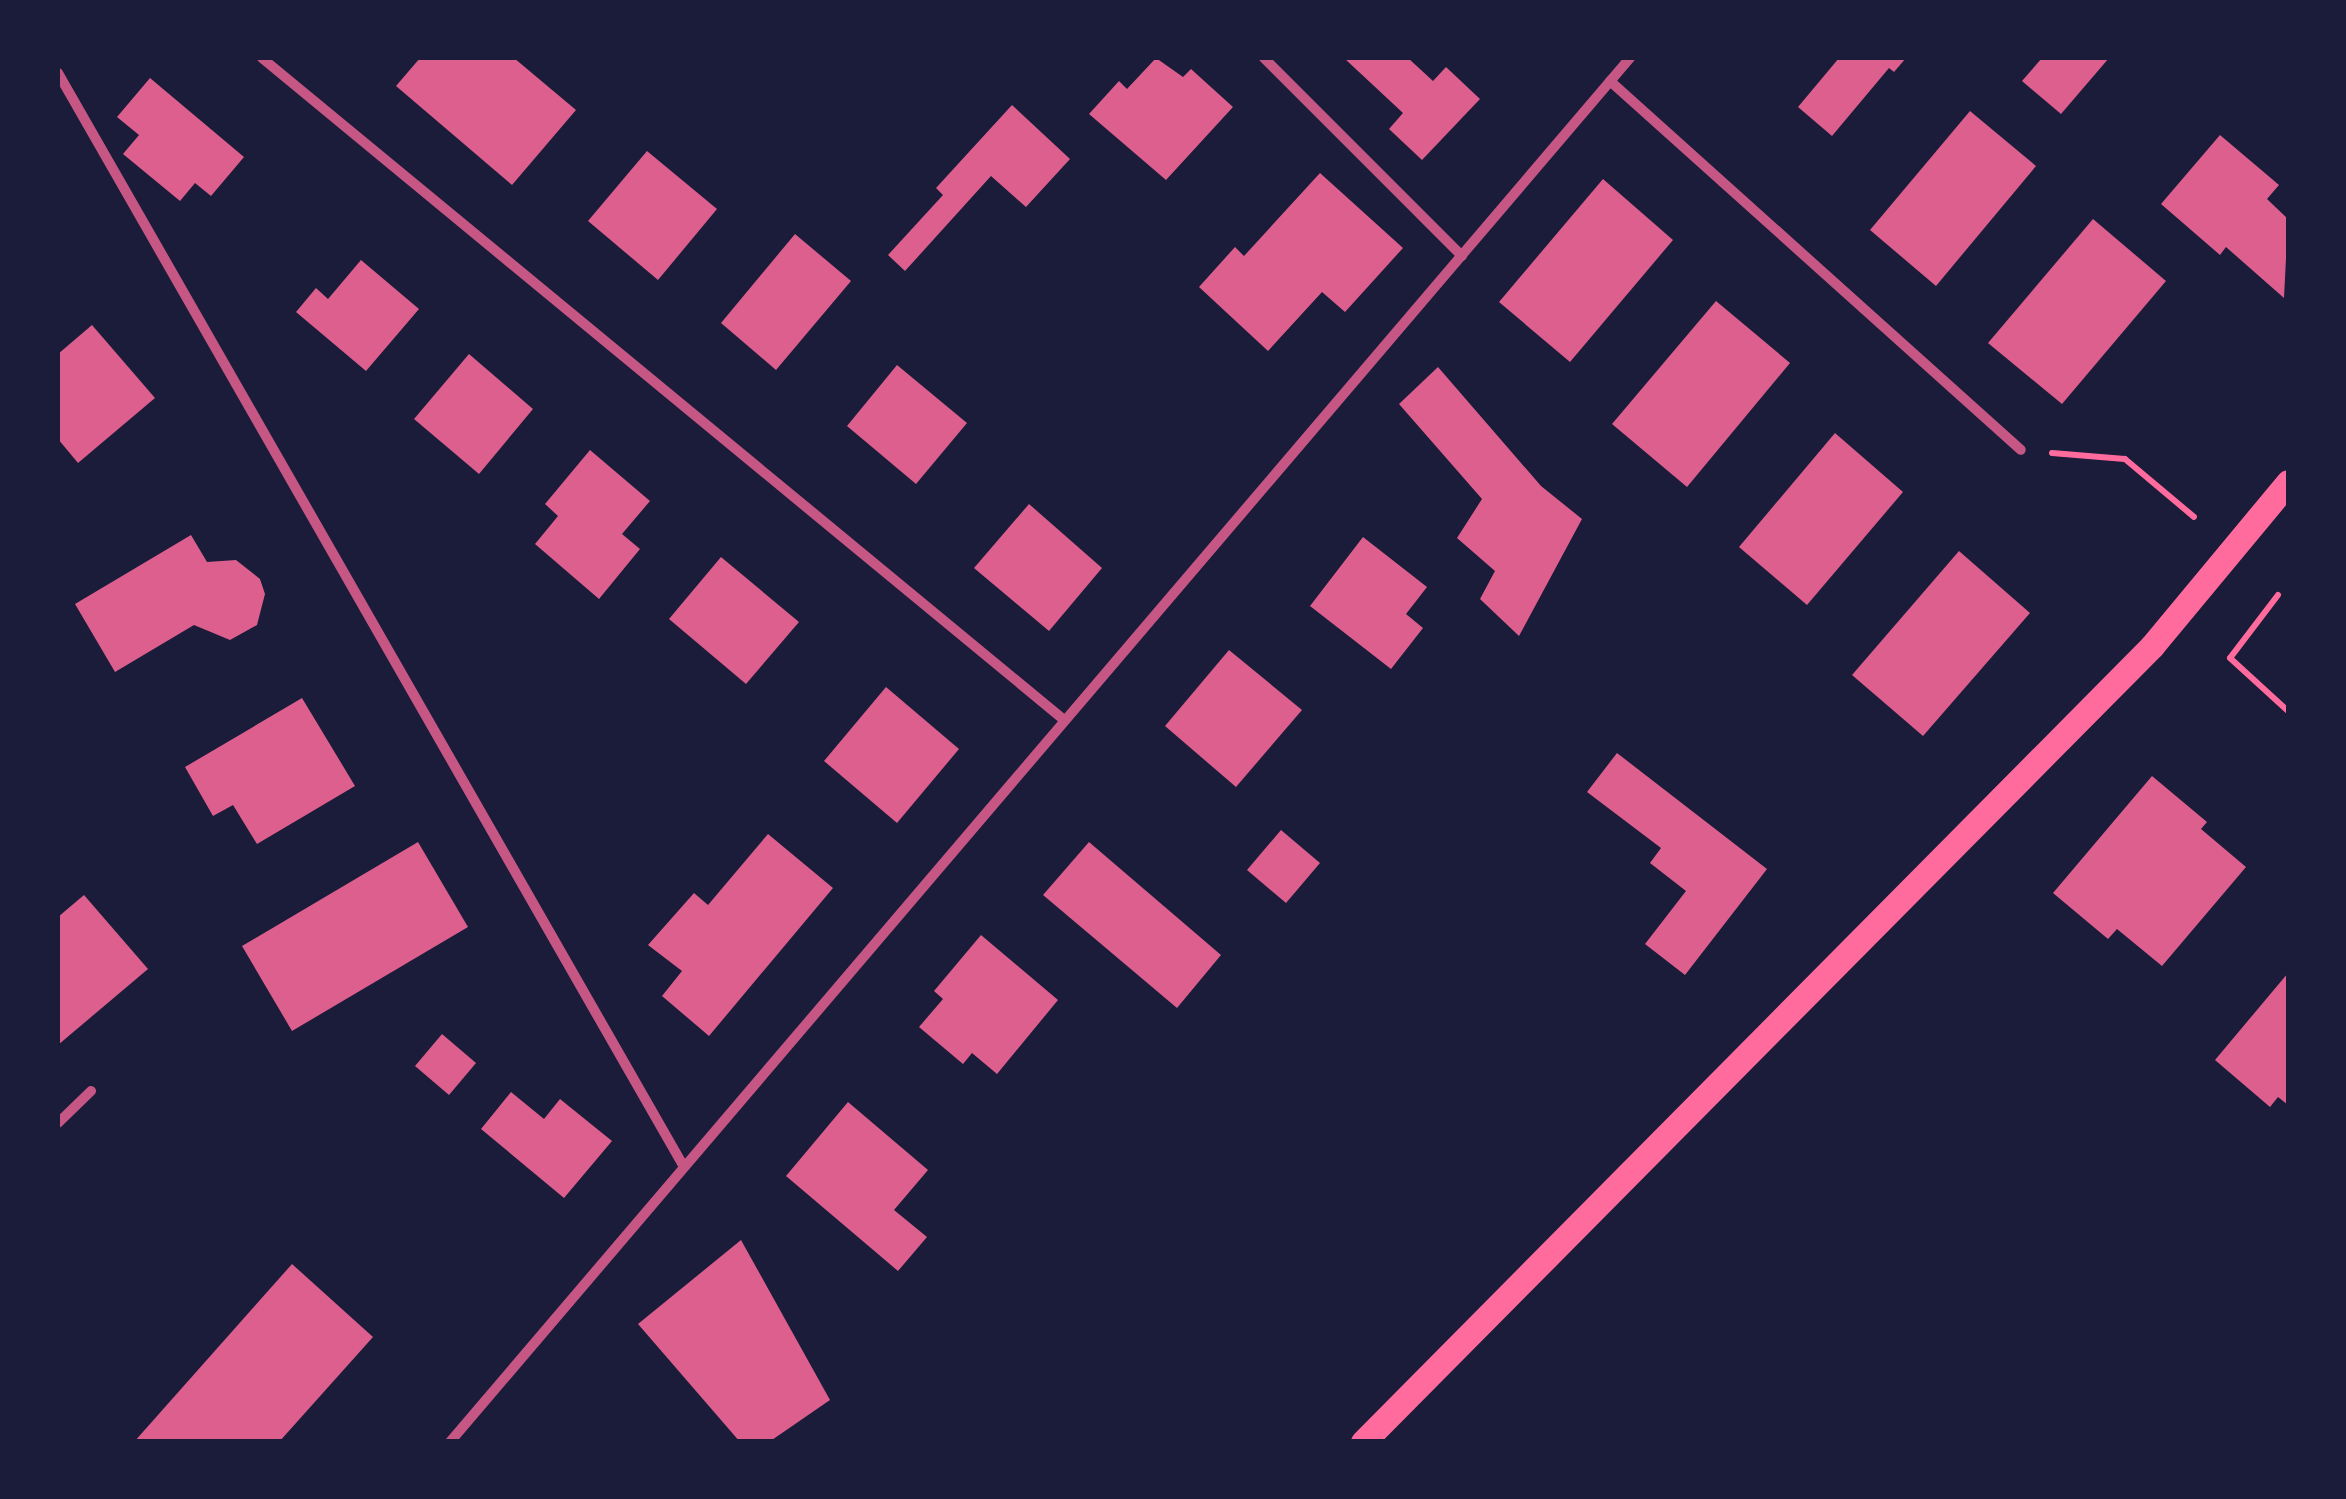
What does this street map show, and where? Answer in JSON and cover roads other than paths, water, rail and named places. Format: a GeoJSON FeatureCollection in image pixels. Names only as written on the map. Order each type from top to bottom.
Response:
{"type":"FeatureCollection","features":[{"type":"Feature","properties":{"kind":"main road"},"geometry":{"type":"LineString","coordinates":[[1363,1442],[2152,646],[2288,482]]}},
{"type":"Feature","properties":{"kind":"street"},"geometry":{"type":"LineString","coordinates":[[262,58],[1063,719]]}},
{"type":"Feature","properties":{"kind":"street"},"geometry":{"type":"LineString","coordinates":[[1264,58],[1462,256]]}},
{"type":"Feature","properties":{"kind":"street"},"geometry":{"type":"LineString","coordinates":[[450,1442],[1630,58]]}},
{"type":"Feature","properties":{"kind":"street"},"geometry":{"type":"LineString","coordinates":[[58,73],[683,1165]]}},
{"type":"Feature","properties":{"kind":"street"},"geometry":{"type":"LineString","coordinates":[[1610,81],[2021,450]]}},
{"type":"Feature","properties":{"kind":"street"},"geometry":{"type":"LineString","coordinates":[[58,1123],[91,1091]]}}]}
